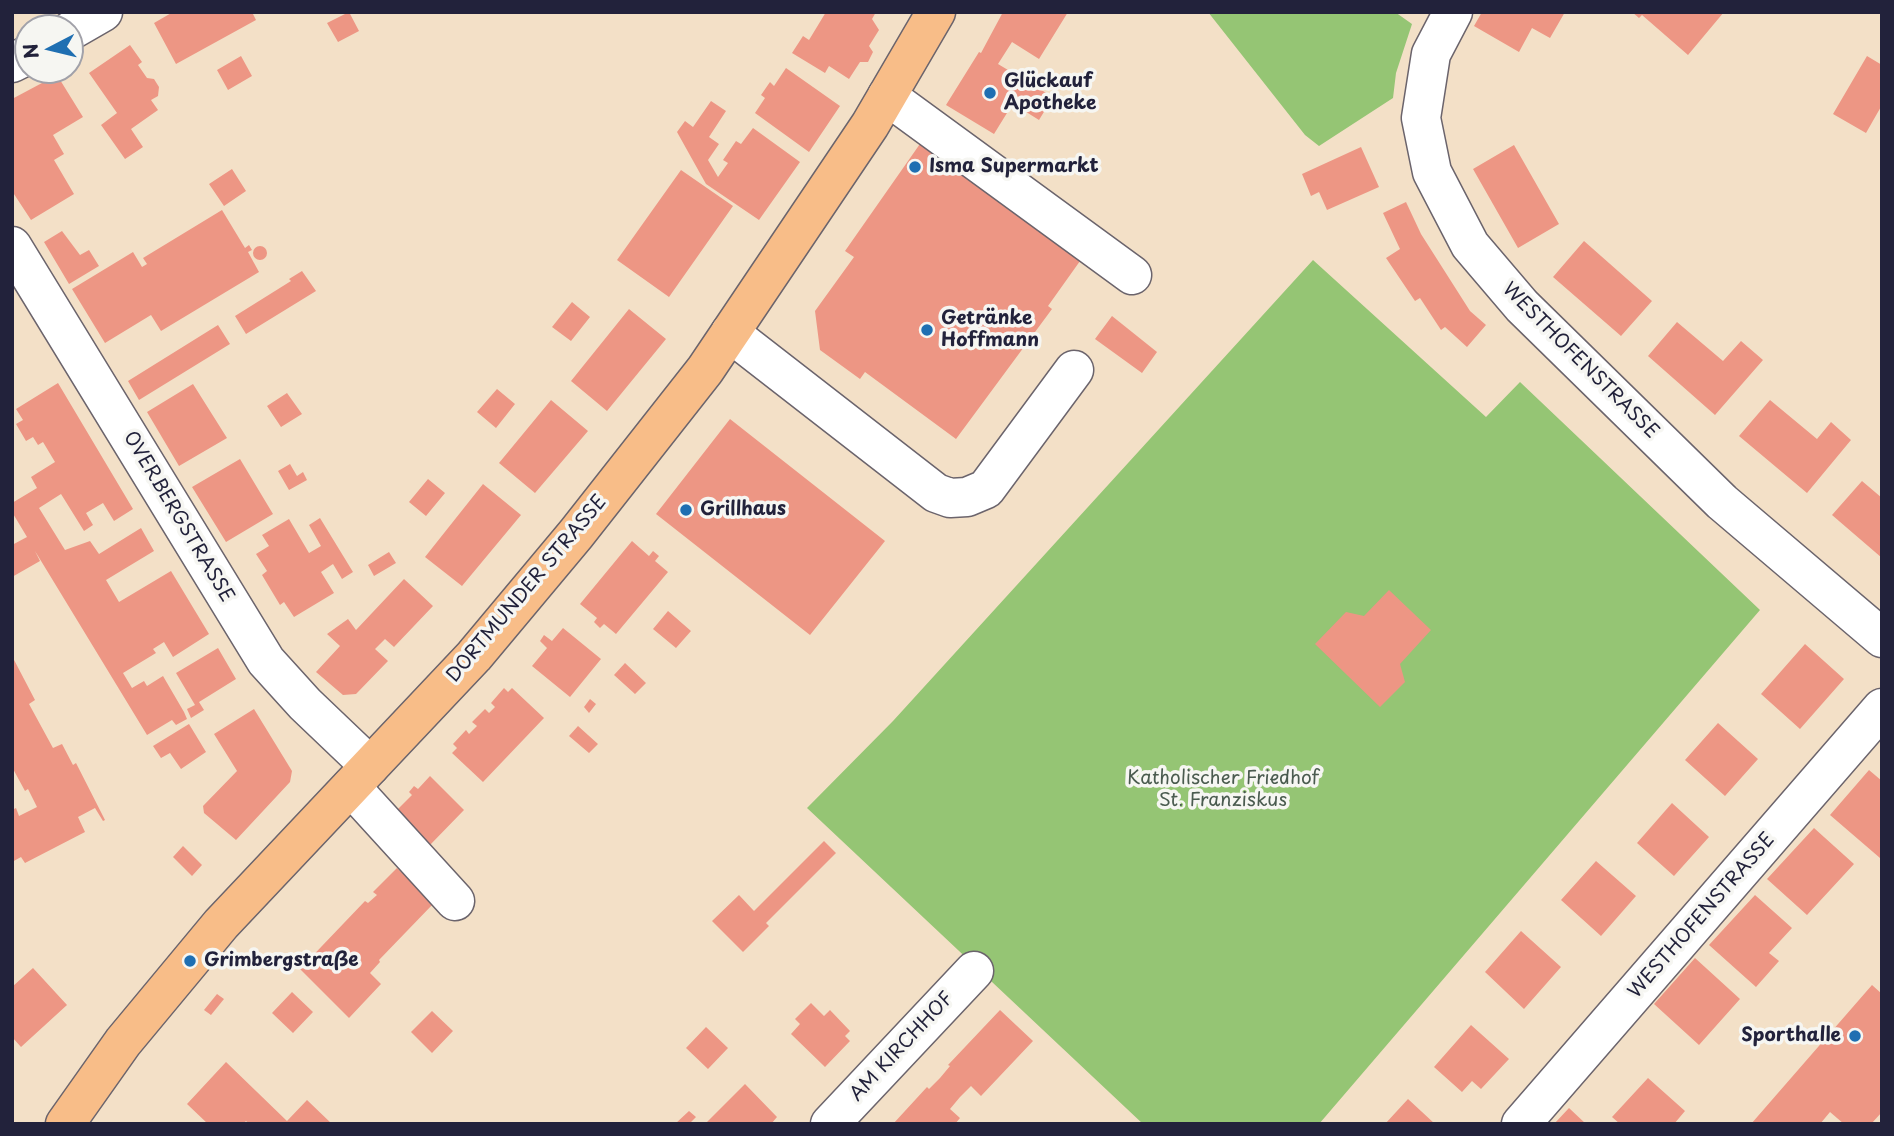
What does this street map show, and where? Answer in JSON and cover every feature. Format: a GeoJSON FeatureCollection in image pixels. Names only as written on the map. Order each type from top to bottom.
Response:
{"type":"FeatureCollection","features":[{"type":"Feature","properties":{"kind":"main road","name":"DORTMUNDER STRASSE"},"geometry":{"type":"LineString","coordinates":[[65,1124],[123,1042],[221,924],[474,656],[576,534],[705,370],[887,96],[936,12]]}},
{"type":"Feature","properties":{"kind":"street"},"geometry":{"type":"LineString","coordinates":[[84,23],[103,12]]}},
{"type":"Feature","properties":{"kind":"street","name":"WESTHOFENSTRASSE"},"geometry":{"type":"LineString","coordinates":[[1453,12],[1431,54],[1421,118],[1432,172],[1470,245],[1521,306],[1722,502],[1882,638]]}},
{"type":"Feature","properties":{"kind":"street"},"geometry":{"type":"LineString","coordinates":[[887,96],[1132,275]]}},
{"type":"Feature","properties":{"kind":"street","name":"OVERBERGSTRASSE"},"geometry":{"type":"LineString","coordinates":[[12,246],[266,661],[305,704],[455,901]]}},
{"type":"Feature","properties":{"kind":"street"},"geometry":{"type":"LineString","coordinates":[[730,333],[936,493],[950,498],[967,497],[986,489],[1074,370]]}},
{"type":"Feature","properties":{"kind":"street","name":"WESTHOFENSTRASSE"},"geometry":{"type":"LineString","coordinates":[[1521,1124],[1882,708]]}},
{"type":"Feature","properties":{"kind":"street","name":"AM KIRCHHOF"},"geometry":{"type":"LineString","coordinates":[[830,1124],[974,971]]}},
{"type":"Feature","properties":{"kind":"green space"},"geometry":{"type":"Polygon","coordinates":[[[1208,12],[1395,12],[1412,24],[1396,73],[1393,98],[1319,146],[1305,135],[1208,12]]]}},
{"type":"Feature","properties":{"kind":"green space","name":"Katholischer Friedhof St. Franziskus"},"geometry":{"type":"Polygon","coordinates":[[[1313,260],[1486,417],[1520,382],[1760,610],[1319,1124],[1143,1124],[807,808],[893,721],[1313,260]]]}},
{"type":"Feature","properties":{"kind":"building"},"geometry":{"type":"Polygon","coordinates":[[[173,12],[252,12],[256,20],[176,64],[154,23],[173,12]]]}},
{"type":"Feature","properties":{"kind":"building"},"geometry":{"type":"Polygon","coordinates":[[[349,12],[359,31],[338,42],[327,23],[349,12]]]}},
{"type":"Feature","properties":{"kind":"building"},"geometry":{"type":"Polygon","coordinates":[[[826,12],[876,12],[872,19],[879,30],[869,46],[873,52],[868,62],[860,62],[849,79],[829,66],[825,73],[792,53],[803,36],[809,40],[826,12]]]}},
{"type":"Feature","properties":{"kind":"building"},"geometry":{"type":"Polygon","coordinates":[[[1003,12],[1068,12],[1039,59],[1012,42],[998,64],[1053,97],[1039,120],[1023,110],[1026,107],[1015,100],[994,134],[946,105],[979,52],[981,53],[1003,12]]]}},
{"type":"Feature","properties":{"kind":"building"},"geometry":{"type":"Polygon","coordinates":[[[1482,12],[1565,12],[1550,38],[1532,28],[1519,52],[1474,26],[1482,12]]]}},
{"type":"Feature","properties":{"kind":"building"},"geometry":{"type":"Polygon","coordinates":[[[1632,12],[1724,12],[1688,55],[1642,15],[1639,18],[1632,12]]]}},
{"type":"Feature","properties":{"kind":"building"},"geometry":{"type":"Polygon","coordinates":[[[130,45],[142,62],[138,65],[147,78],[154,79],[159,87],[158,96],[151,100],[158,110],[131,129],[143,147],[125,159],[101,125],[117,113],[89,73],[130,45]]]}},
{"type":"Feature","properties":{"kind":"building"},"geometry":{"type":"Polygon","coordinates":[[[241,56],[252,76],[228,90],[217,70],[241,56]]]}},
{"type":"Feature","properties":{"kind":"building"},"geometry":{"type":"Polygon","coordinates":[[[1867,56],[1882,65],[1882,105],[1866,133],[1833,114],[1867,56]]]}},
{"type":"Feature","properties":{"kind":"building"},"geometry":{"type":"Polygon","coordinates":[[[786,68],[840,106],[809,152],[755,113],[765,98],[761,95],[770,82],[774,86],[786,68]]]}},
{"type":"Feature","properties":{"kind":"building"},"geometry":{"type":"Polygon","coordinates":[[[40,84],[63,84],[83,117],[53,135],[64,154],[54,160],[74,194],[31,220],[12,191],[12,99],[40,84]]]}},
{"type":"Feature","properties":{"kind":"building"},"geometry":{"type":"Polygon","coordinates":[[[711,101],[726,111],[709,137],[719,144],[708,160],[718,177],[728,163],[723,160],[736,141],[741,144],[753,128],[800,162],[759,220],[706,184],[677,132],[685,121],[693,127],[711,101]]]}},
{"type":"Feature","properties":{"kind":"building"},"geometry":{"type":"Polygon","coordinates":[[[929,131],[1090,247],[1048,306],[1052,309],[956,439],[865,372],[860,379],[820,350],[815,311],[854,257],[845,251],[929,131]]]}},
{"type":"Feature","properties":{"kind":"building"},"geometry":{"type":"Polygon","coordinates":[[[1514,145],[1559,224],[1518,248],[1473,169],[1514,145]]]}},
{"type":"Feature","properties":{"kind":"building"},"geometry":{"type":"Polygon","coordinates":[[[1361,147],[1379,187],[1327,210],[1319,192],[1311,196],[1302,174],[1361,147]]]}},
{"type":"Feature","properties":{"kind":"building"},"geometry":{"type":"Polygon","coordinates":[[[232,169],[246,191],[224,206],[209,184],[232,169]]]}},
{"type":"Feature","properties":{"kind":"building"},"geometry":{"type":"Polygon","coordinates":[[[681,170],[733,206],[669,297],[617,260],[681,170]]]}},
{"type":"Feature","properties":{"kind":"building"},"geometry":{"type":"Polygon","coordinates":[[[1406,202],[1421,234],[1470,311],[1486,325],[1467,347],[1445,327],[1441,330],[1420,298],[1415,301],[1386,258],[1400,249],[1383,213],[1406,202]]]}},
{"type":"Feature","properties":{"kind":"building"},"geometry":{"type":"Polygon","coordinates":[[[222,210],[245,248],[249,245],[252,250],[248,252],[259,272],[161,331],[151,315],[105,343],[72,289],[133,252],[142,267],[147,264],[143,258],[222,210]]]}},
{"type":"Feature","properties":{"kind":"building"},"geometry":{"type":"Polygon","coordinates":[[[62,231],[80,255],[89,250],[99,266],[69,284],[44,242],[62,231]]]}},
{"type":"Feature","properties":{"kind":"building"},"geometry":{"type":"Polygon","coordinates":[[[1584,241],[1652,301],[1621,336],[1553,277],[1584,241]]]}},
{"type":"Feature","properties":{"kind":"building"},"geometry":{"type":"Polygon","coordinates":[[[260,246],[265,248],[265,258],[260,260],[255,258],[253,253],[255,248],[260,246]]]}},
{"type":"Feature","properties":{"kind":"building"},"geometry":{"type":"Polygon","coordinates":[[[302,271],[316,291],[246,334],[235,316],[291,281],[289,279],[302,271]]]}},
{"type":"Feature","properties":{"kind":"building"},"geometry":{"type":"Polygon","coordinates":[[[572,302],[590,317],[571,341],[552,327],[572,302]]]}},
{"type":"Feature","properties":{"kind":"building"},"geometry":{"type":"Polygon","coordinates":[[[629,309],[666,339],[607,411],[571,381],[629,309]]]}},
{"type":"Feature","properties":{"kind":"building"},"geometry":{"type":"Polygon","coordinates":[[[1112,316],[1157,352],[1142,373],[1095,339],[1112,316]]]}},
{"type":"Feature","properties":{"kind":"building"},"geometry":{"type":"Polygon","coordinates":[[[1677,322],[1723,361],[1741,341],[1763,360],[1715,415],[1648,356],[1677,322]]]}},
{"type":"Feature","properties":{"kind":"building"},"geometry":{"type":"Polygon","coordinates":[[[218,325],[230,344],[139,400],[128,381],[218,325]]]}},
{"type":"Feature","properties":{"kind":"building"},"geometry":{"type":"Polygon","coordinates":[[[58,383],[133,509],[114,521],[103,503],[86,513],[93,525],[84,531],[61,494],[39,508],[65,550],[90,541],[99,554],[141,528],[154,551],[106,580],[119,602],[171,571],[209,634],[173,657],[164,642],[153,649],[156,653],[123,673],[132,688],[144,681],[147,686],[163,676],[187,719],[176,725],[172,720],[147,735],[35,551],[40,561],[12,577],[12,545],[27,537],[12,512],[12,503],[37,488],[31,477],[55,462],[43,442],[38,445],[33,437],[26,441],[16,424],[23,420],[16,409],[58,383]]]}},
{"type":"Feature","properties":{"kind":"building"},"geometry":{"type":"Polygon","coordinates":[[[193,384],[227,438],[179,466],[147,412],[193,384]]]}},
{"type":"Feature","properties":{"kind":"building"},"geometry":{"type":"Polygon","coordinates":[[[497,389],[515,404],[496,428],[477,412],[497,389]]]}},
{"type":"Feature","properties":{"kind":"building"},"geometry":{"type":"Polygon","coordinates":[[[287,393],[302,414],[281,427],[267,406],[287,393]]]}},
{"type":"Feature","properties":{"kind":"building"},"geometry":{"type":"Polygon","coordinates":[[[551,400],[588,431],[535,493],[499,463],[551,400]]]}},
{"type":"Feature","properties":{"kind":"building"},"geometry":{"type":"Polygon","coordinates":[[[1770,400],[1817,439],[1831,422],[1851,440],[1807,493],[1739,436],[1770,400]]]}},
{"type":"Feature","properties":{"kind":"building"},"geometry":{"type":"Polygon","coordinates":[[[730,419],[885,541],[810,635],[656,514],[730,419]]]}},
{"type":"Feature","properties":{"kind":"building"},"geometry":{"type":"Polygon","coordinates":[[[240,459],[273,514],[226,542],[192,487],[240,459]]]}},
{"type":"Feature","properties":{"kind":"building"},"geometry":{"type":"Polygon","coordinates":[[[290,464],[297,476],[303,472],[307,480],[289,490],[278,471],[290,464]]]}},
{"type":"Feature","properties":{"kind":"building"},"geometry":{"type":"Polygon","coordinates":[[[428,479],[445,493],[426,516],[409,502],[428,479]]]}},
{"type":"Feature","properties":{"kind":"building"},"geometry":{"type":"Polygon","coordinates":[[[1862,481],[1882,498],[1882,558],[1832,515],[1862,481]]]}},
{"type":"Feature","properties":{"kind":"building"},"geometry":{"type":"Polygon","coordinates":[[[483,484],[521,515],[462,586],[425,557],[483,484]]]}},
{"type":"Feature","properties":{"kind":"building"},"geometry":{"type":"Polygon","coordinates":[[[320,518],[353,572],[342,579],[333,564],[321,572],[334,593],[294,617],[284,602],[280,605],[262,575],[267,571],[256,554],[269,546],[262,535],[289,519],[309,553],[321,546],[309,525],[320,518]]]}},
{"type":"Feature","properties":{"kind":"building"},"geometry":{"type":"Polygon","coordinates":[[[632,541],[649,556],[653,551],[659,556],[655,561],[668,572],[616,634],[604,624],[600,628],[594,622],[597,618],[580,604],[632,541]]]}},
{"type":"Feature","properties":{"kind":"building"},"geometry":{"type":"Polygon","coordinates":[[[389,552],[396,563],[374,576],[368,565],[389,552]]]}},
{"type":"Feature","properties":{"kind":"building"},"geometry":{"type":"Polygon","coordinates":[[[404,579],[433,606],[394,647],[385,639],[375,649],[388,661],[356,694],[343,695],[316,672],[340,646],[327,634],[348,619],[356,630],[404,579]]]}},
{"type":"Feature","properties":{"kind":"building"},"geometry":{"type":"Polygon","coordinates":[[[1389,590],[1431,630],[1400,664],[1405,682],[1380,707],[1315,644],[1346,612],[1364,616],[1389,590]]]}},
{"type":"Feature","properties":{"kind":"building"},"geometry":{"type":"Polygon","coordinates":[[[668,611],[691,631],[676,648],[653,629],[668,611]]]}},
{"type":"Feature","properties":{"kind":"building"},"geometry":{"type":"Polygon","coordinates":[[[563,628],[601,659],[570,697],[532,666],[547,648],[540,641],[544,635],[552,641],[563,628]]]}},
{"type":"Feature","properties":{"kind":"building"},"geometry":{"type":"Polygon","coordinates":[[[1805,644],[1844,679],[1800,729],[1761,694],[1805,644]]]}},
{"type":"Feature","properties":{"kind":"building"},"geometry":{"type":"Polygon","coordinates":[[[218,648],[236,679],[199,702],[204,710],[191,718],[187,709],[195,705],[176,673],[218,648]]]}},
{"type":"Feature","properties":{"kind":"building"},"geometry":{"type":"Polygon","coordinates":[[[12,656],[35,700],[29,704],[53,748],[62,744],[73,765],[76,763],[105,820],[103,821],[95,808],[78,817],[85,832],[25,863],[21,857],[12,862],[12,810],[16,808],[19,816],[37,807],[12,767],[12,656]]]}},
{"type":"Feature","properties":{"kind":"building"},"geometry":{"type":"Polygon","coordinates":[[[625,663],[646,683],[635,694],[614,675],[625,663]]]}},
{"type":"Feature","properties":{"kind":"building"},"geometry":{"type":"Polygon","coordinates":[[[504,688],[508,692],[512,688],[544,718],[483,782],[452,753],[457,748],[453,744],[466,730],[469,734],[477,726],[472,722],[485,709],[489,713],[495,707],[491,703],[504,688]]]}},
{"type":"Feature","properties":{"kind":"building"},"geometry":{"type":"Polygon","coordinates":[[[590,699],[596,704],[589,713],[584,707],[590,699]]]}},
{"type":"Feature","properties":{"kind":"building"},"geometry":{"type":"Polygon","coordinates":[[[254,709],[292,771],[290,782],[236,840],[204,813],[203,806],[237,771],[214,734],[254,709]]]}},
{"type":"Feature","properties":{"kind":"building"},"geometry":{"type":"Polygon","coordinates":[[[1718,723],[1758,759],[1725,796],[1685,760],[1718,723]]]}},
{"type":"Feature","properties":{"kind":"building"},"geometry":{"type":"Polygon","coordinates":[[[189,724],[206,752],[181,769],[170,753],[161,758],[153,746],[189,724]]]}},
{"type":"Feature","properties":{"kind":"building"},"geometry":{"type":"Polygon","coordinates":[[[578,726],[598,744],[589,753],[569,736],[578,726]]]}},
{"type":"Feature","properties":{"kind":"building"},"geometry":{"type":"Polygon","coordinates":[[[1869,770],[1882,781],[1880,858],[1830,815],[1869,770]]]}},
{"type":"Feature","properties":{"kind":"building"},"geometry":{"type":"Polygon","coordinates":[[[430,776],[464,810],[430,845],[396,811],[412,795],[409,792],[414,786],[418,789],[430,776]]]}},
{"type":"Feature","properties":{"kind":"building"},"geometry":{"type":"Polygon","coordinates":[[[1672,803],[1709,837],[1674,876],[1637,843],[1672,803]]]}},
{"type":"Feature","properties":{"kind":"building"},"geometry":{"type":"Polygon","coordinates":[[[1814,828],[1854,864],[1807,915],[1767,879],[1814,828]]]}},
{"type":"Feature","properties":{"kind":"building"},"geometry":{"type":"Polygon","coordinates":[[[824,841],[836,853],[766,923],[769,926],[743,952],[712,921],[739,895],[754,911],[824,841]]]}},
{"type":"Feature","properties":{"kind":"building"},"geometry":{"type":"Polygon","coordinates":[[[183,846],[202,865],[192,876],[173,857],[183,846]]]}},
{"type":"Feature","properties":{"kind":"building"},"geometry":{"type":"Polygon","coordinates":[[[1596,861],[1636,896],[1601,936],[1561,900],[1596,861]]]}},
{"type":"Feature","properties":{"kind":"building"},"geometry":{"type":"Polygon","coordinates":[[[397,868],[434,903],[379,960],[370,973],[381,984],[349,1018],[300,969],[365,901],[368,903],[377,895],[373,892],[397,868]]]}},
{"type":"Feature","properties":{"kind":"building"},"geometry":{"type":"Polygon","coordinates":[[[1755,895],[1792,928],[1769,953],[1779,961],[1756,987],[1709,945],[1755,895]]]}},
{"type":"Feature","properties":{"kind":"building"},"geometry":{"type":"Polygon","coordinates":[[[1521,931],[1561,967],[1524,1009],[1485,972],[1521,931]]]}},
{"type":"Feature","properties":{"kind":"building"},"geometry":{"type":"Polygon","coordinates":[[[1695,958],[1740,999],[1699,1045],[1654,1004],[1695,958]]]}},
{"type":"Feature","properties":{"kind":"building"},"geometry":{"type":"Polygon","coordinates":[[[33,968],[67,1005],[21,1047],[12,1037],[12,987],[33,968]]]}},
{"type":"Feature","properties":{"kind":"building","name":"Sporthalle"},"geometry":{"type":"Polygon","coordinates":[[[1872,985],[1882,994],[1882,1112],[1871,1124],[1844,1124],[1830,1112],[1820,1124],[1751,1124],[1872,985]]]}},
{"type":"Feature","properties":{"kind":"building"},"geometry":{"type":"Polygon","coordinates":[[[292,992],[313,1012],[293,1033],[272,1013],[292,992]]]}},
{"type":"Feature","properties":{"kind":"building"},"geometry":{"type":"Polygon","coordinates":[[[217,994],[224,999],[211,1015],[204,1010],[217,994]]]}},
{"type":"Feature","properties":{"kind":"building"},"geometry":{"type":"Polygon","coordinates":[[[811,1003],[824,1016],[830,1010],[850,1031],[845,1036],[850,1041],[825,1067],[791,1034],[800,1024],[795,1019],[811,1003]]]}},
{"type":"Feature","properties":{"kind":"building"},"geometry":{"type":"Polygon","coordinates":[[[1000,1010],[1033,1041],[981,1096],[971,1086],[960,1097],[950,1109],[960,1118],[955,1124],[893,1124],[927,1087],[929,1089],[940,1078],[950,1066],[948,1065],[1000,1010]]]}},
{"type":"Feature","properties":{"kind":"building"},"geometry":{"type":"Polygon","coordinates":[[[432,1011],[453,1031],[432,1053],[411,1032],[432,1011]]]}},
{"type":"Feature","properties":{"kind":"building"},"geometry":{"type":"Polygon","coordinates":[[[1471,1025],[1509,1059],[1481,1089],[1472,1081],[1462,1092],[1434,1067],[1471,1025]]]}},
{"type":"Feature","properties":{"kind":"building"},"geometry":{"type":"Polygon","coordinates":[[[706,1027],[728,1048],[708,1069],[686,1048],[706,1027]]]}},
{"type":"Feature","properties":{"kind":"building"},"geometry":{"type":"Polygon","coordinates":[[[226,1062],[287,1121],[307,1100],[332,1124],[249,1124],[246,1121],[243,1124],[208,1124],[187,1104],[226,1062]]]}},
{"type":"Feature","properties":{"kind":"building"},"geometry":{"type":"Polygon","coordinates":[[[1648,1078],[1685,1111],[1674,1124],[1620,1124],[1612,1117],[1648,1078]]]}},
{"type":"Feature","properties":{"kind":"building"},"geometry":{"type":"Polygon","coordinates":[[[745,1084],[777,1117],[771,1124],[705,1124],[745,1084]]]}},
{"type":"Feature","properties":{"kind":"building"},"geometry":{"type":"Polygon","coordinates":[[[1408,1099],[1435,1124],[1385,1124],[1408,1099]]]}},
{"type":"Feature","properties":{"kind":"building"},"geometry":{"type":"Polygon","coordinates":[[[1569,1108],[1586,1124],[1554,1124],[1569,1108]]]}},
{"type":"Feature","properties":{"kind":"building"},"geometry":{"type":"Polygon","coordinates":[[[689,1111],[696,1117],[689,1124],[675,1124],[689,1111]]]}},
{"type":"Feature","properties":{"kind":"place","name":"Glückauf Apotheke"},"geometry":{"type":"Point","coordinates":[990,93]}},
{"type":"Feature","properties":{"kind":"place","name":"Isma Supermarkt"},"geometry":{"type":"Point","coordinates":[915,167]}},
{"type":"Feature","properties":{"kind":"place","name":"Getränke Hoffmann"},"geometry":{"type":"Point","coordinates":[927,330]}},
{"type":"Feature","properties":{"kind":"place","name":"Grillhaus"},"geometry":{"type":"Point","coordinates":[686,510]}},
{"type":"Feature","properties":{"kind":"place","name":"Grimbergstraße"},"geometry":{"type":"Point","coordinates":[190,961]}},
{"type":"Feature","properties":{"kind":"place","name":"Sporthalle"},"geometry":{"type":"Point","coordinates":[1855,1036]}}]}
